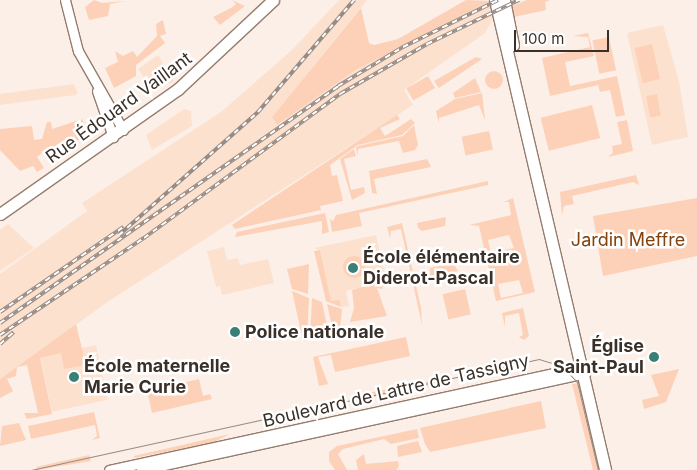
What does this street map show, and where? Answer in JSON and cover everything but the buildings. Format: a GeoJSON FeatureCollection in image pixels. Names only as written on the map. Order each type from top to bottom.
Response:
{"type":"FeatureCollection","features":[{"type":"Feature","properties":{"kind":"main road","name":"Rue Édouard Vaillant"},"geometry":{"type":"LineString","coordinates":[[0,214],[118,134],[197,74],[273,0]]}},
{"type":"Feature","properties":{"kind":"main road"},"geometry":{"type":"LineString","coordinates":[[495,0],[533,154]]}},
{"type":"Feature","properties":{"kind":"main road"},"geometry":{"type":"LineString","coordinates":[[504,0],[545,210],[605,470]]}},
{"type":"Feature","properties":{"kind":"street"},"geometry":{"type":"LineString","coordinates":[[64,0],[77,48],[118,134]]}},
{"type":"Feature","properties":{"kind":"street","name":"Boulevard de Lattre de Tassigny"},"geometry":{"type":"LineString","coordinates":[[244,445],[583,370]]}},
{"type":"Feature","properties":{"kind":"street"},"geometry":{"type":"LineString","coordinates":[[109,470],[244,445]]}},
{"type":"Feature","properties":{"kind":"street"},"geometry":{"type":"LineString","coordinates":[[141,470],[244,445]]}},
{"type":"Feature","properties":{"kind":"shaded area"},"geometry":{"type":"Polygon","coordinates":[[[339,0],[367,0],[272,117],[277,125],[355,71],[443,23],[490,1],[494,17],[485,33],[404,90],[413,105],[109,301],[0,379],[0,274],[87,211],[82,203],[221,112],[293,49],[339,0]]]}},
{"type":"Feature","properties":{"kind":"shaded area"},"geometry":{"type":"Polygon","coordinates":[[[663,25],[679,81],[688,137],[652,145],[627,33],[663,25]]]}},
{"type":"Feature","properties":{"kind":"shaded area"},"geometry":{"type":"Polygon","coordinates":[[[158,55],[174,81],[170,84],[165,77],[151,87],[138,69],[158,55]]]}},
{"type":"Feature","properties":{"kind":"shaded area"},"geometry":{"type":"Polygon","coordinates":[[[74,84],[78,93],[75,95],[0,105],[0,94],[74,84]]]}},
{"type":"Feature","properties":{"kind":"shaded area"},"geometry":{"type":"Polygon","coordinates":[[[184,109],[191,111],[192,126],[152,150],[146,135],[184,109]]]}},
{"type":"Feature","properties":{"kind":"shaded area"},"geometry":{"type":"Polygon","coordinates":[[[8,224],[34,248],[0,271],[0,230],[8,224]]]}},
{"type":"Feature","properties":{"kind":"shaded area","name":"École élémentaire Diderot-Pascal"},"geometry":{"type":"Polygon","coordinates":[[[376,235],[386,280],[346,291],[349,306],[341,307],[340,300],[331,302],[320,250],[314,248],[376,235]]]}},
{"type":"Feature","properties":{"kind":"shaded area"},"geometry":{"type":"Polygon","coordinates":[[[224,247],[227,260],[238,258],[240,265],[268,259],[274,283],[222,295],[220,286],[216,287],[207,251],[224,247]]]}},
{"type":"Feature","properties":{"kind":"shaded area","name":"École maternelle Marie Curie"},"geometry":{"type":"Polygon","coordinates":[[[96,345],[108,400],[52,412],[40,357],[96,345]]]}},
{"type":"Feature","properties":{"kind":"green space"},"geometry":{"type":"Polygon","coordinates":[[[94,0],[102,3],[125,1],[110,4],[108,16],[89,20],[85,7],[94,0]]]}},
{"type":"Feature","properties":{"kind":"green space"},"geometry":{"type":"Polygon","coordinates":[[[232,0],[245,6],[220,25],[213,17],[236,4],[232,0]]]}},
{"type":"Feature","properties":{"kind":"green space"},"geometry":{"type":"Polygon","coordinates":[[[466,0],[490,1],[356,70],[277,125],[272,117],[361,8],[369,43],[374,45],[398,39],[466,0]]]}},
{"type":"Feature","properties":{"kind":"green space"},"geometry":{"type":"Polygon","coordinates":[[[527,0],[551,0],[545,2],[546,10],[514,17],[512,6],[527,0]]]}},
{"type":"Feature","properties":{"kind":"green space"},"geometry":{"type":"Polygon","coordinates":[[[163,20],[166,34],[160,36],[165,43],[136,65],[136,76],[114,88],[105,68],[118,62],[115,51],[123,56],[133,51],[137,57],[157,36],[156,24],[163,20]]]}},
{"type":"Feature","properties":{"kind":"green space"},"geometry":{"type":"Polygon","coordinates":[[[588,33],[594,56],[565,62],[570,86],[617,76],[625,115],[616,117],[610,90],[600,92],[598,85],[550,96],[542,58],[590,47],[588,37],[573,36],[588,33]]]}},
{"type":"Feature","properties":{"kind":"green space"},"geometry":{"type":"Polygon","coordinates":[[[609,37],[616,70],[599,74],[592,41],[609,37]]]}},
{"type":"Feature","properties":{"kind":"green space"},"geometry":{"type":"Polygon","coordinates":[[[652,44],[660,79],[643,83],[634,48],[652,44]]]}},
{"type":"Feature","properties":{"kind":"green space"},"geometry":{"type":"Polygon","coordinates":[[[476,57],[482,59],[439,88],[434,81],[476,57]]]}},
{"type":"Feature","properties":{"kind":"green space"},"geometry":{"type":"Polygon","coordinates":[[[490,71],[498,71],[503,76],[501,87],[490,89],[485,84],[485,76],[490,71]]]}},
{"type":"Feature","properties":{"kind":"green space"},"geometry":{"type":"Polygon","coordinates":[[[428,76],[435,88],[413,101],[406,88],[428,76]]]}},
{"type":"Feature","properties":{"kind":"green space"},"geometry":{"type":"Polygon","coordinates":[[[475,78],[481,92],[455,98],[453,93],[475,78]]]}},
{"type":"Feature","properties":{"kind":"green space"},"geometry":{"type":"Polygon","coordinates":[[[482,93],[485,120],[479,105],[439,118],[439,124],[436,111],[455,99],[482,93]]]}},
{"type":"Feature","properties":{"kind":"green space"},"geometry":{"type":"Polygon","coordinates":[[[657,94],[661,116],[650,118],[646,96],[657,94]]]}},
{"type":"Feature","properties":{"kind":"green space"},"geometry":{"type":"Polygon","coordinates":[[[592,105],[600,138],[549,151],[541,118],[592,105]]]}},
{"type":"Feature","properties":{"kind":"green space"},"geometry":{"type":"Polygon","coordinates":[[[397,115],[400,119],[380,128],[385,136],[411,119],[415,123],[402,135],[358,145],[330,165],[332,176],[337,175],[343,201],[320,206],[321,210],[235,229],[232,225],[397,115]]]}},
{"type":"Feature","properties":{"kind":"green space"},"geometry":{"type":"Polygon","coordinates":[[[82,119],[85,125],[77,128],[81,134],[90,130],[92,135],[77,141],[73,134],[75,145],[53,156],[50,151],[42,153],[37,157],[44,168],[37,172],[33,166],[20,171],[0,150],[0,129],[32,126],[34,140],[42,139],[47,122],[51,122],[52,129],[82,119]]]}},
{"type":"Feature","properties":{"kind":"green space"},"geometry":{"type":"Polygon","coordinates":[[[627,120],[633,151],[608,157],[613,153],[612,146],[622,144],[617,122],[627,120]]]}},
{"type":"Feature","properties":{"kind":"green space"},"geometry":{"type":"Polygon","coordinates":[[[414,125],[418,145],[415,150],[403,153],[399,141],[358,149],[358,156],[356,148],[358,146],[403,136],[414,125]]]}},
{"type":"Feature","properties":{"kind":"green space"},"geometry":{"type":"Polygon","coordinates":[[[489,131],[493,150],[466,155],[462,137],[489,131]]]}},
{"type":"Feature","properties":{"kind":"green space"},"geometry":{"type":"Polygon","coordinates":[[[354,149],[356,156],[344,159],[351,190],[364,187],[365,193],[352,200],[340,159],[354,149]]]}},
{"type":"Feature","properties":{"kind":"green space"},"geometry":{"type":"Polygon","coordinates":[[[427,159],[431,167],[374,179],[377,194],[372,193],[369,171],[427,159]]]}},
{"type":"Feature","properties":{"kind":"green space"},"geometry":{"type":"Polygon","coordinates":[[[636,175],[639,185],[633,182],[572,196],[574,204],[564,206],[562,215],[560,192],[636,175]]]}},
{"type":"Feature","properties":{"kind":"green space"},"geometry":{"type":"Polygon","coordinates":[[[488,181],[488,185],[359,213],[362,226],[332,232],[330,219],[333,221],[336,215],[488,181]]]}},
{"type":"Feature","properties":{"kind":"green space"},"geometry":{"type":"Polygon","coordinates":[[[513,198],[535,292],[496,301],[479,226],[469,225],[511,215],[509,202],[504,202],[513,198]],[[509,235],[488,240],[491,253],[514,248],[509,235]],[[519,280],[498,284],[501,298],[523,293],[519,280]]]}},
{"type":"Feature","properties":{"kind":"green space","name":"Jardin Meffre"},"geometry":{"type":"Polygon","coordinates":[[[697,198],[697,256],[603,276],[593,216],[697,198]]]}},
{"type":"Feature","properties":{"kind":"green space"},"geometry":{"type":"Polygon","coordinates":[[[325,213],[329,232],[322,234],[322,221],[235,237],[237,232],[325,213]]]}},
{"type":"Feature","properties":{"kind":"green space"},"geometry":{"type":"Polygon","coordinates":[[[446,217],[445,226],[422,231],[418,228],[417,223],[446,217]]]}},
{"type":"Feature","properties":{"kind":"green space"},"geometry":{"type":"Polygon","coordinates":[[[402,223],[421,308],[422,325],[401,229],[391,231],[390,238],[387,227],[402,223]]]}},
{"type":"Feature","properties":{"kind":"green space"},"geometry":{"type":"Polygon","coordinates":[[[320,250],[331,301],[340,300],[341,307],[326,301],[314,251],[320,250]]]}},
{"type":"Feature","properties":{"kind":"green space"},"geometry":{"type":"Polygon","coordinates":[[[354,256],[362,259],[365,267],[362,275],[354,278],[346,275],[343,267],[346,259],[354,256]]]}},
{"type":"Feature","properties":{"kind":"green space"},"geometry":{"type":"Polygon","coordinates":[[[453,263],[458,271],[429,278],[430,268],[453,263]]]}},
{"type":"Feature","properties":{"kind":"green space"},"geometry":{"type":"Polygon","coordinates":[[[309,264],[308,294],[292,289],[287,269],[309,264]]]}},
{"type":"Feature","properties":{"kind":"green space"},"geometry":{"type":"Polygon","coordinates":[[[386,280],[382,289],[377,288],[387,316],[350,322],[354,308],[352,290],[386,280]]]}},
{"type":"Feature","properties":{"kind":"green space"},"geometry":{"type":"Polygon","coordinates":[[[465,289],[471,314],[448,320],[443,294],[465,289]]]}},
{"type":"Feature","properties":{"kind":"green space"},"geometry":{"type":"Polygon","coordinates":[[[292,291],[309,298],[307,341],[303,341],[292,291]]]}},
{"type":"Feature","properties":{"kind":"green space"},"geometry":{"type":"Polygon","coordinates":[[[312,298],[322,302],[330,340],[310,339],[312,298]]]}},
{"type":"Feature","properties":{"kind":"green space"},"geometry":{"type":"Polygon","coordinates":[[[327,304],[342,309],[340,330],[333,331],[327,304]]]}},
{"type":"Feature","properties":{"kind":"green space"},"geometry":{"type":"Polygon","coordinates":[[[523,308],[529,336],[524,340],[519,337],[523,335],[519,313],[505,316],[505,327],[502,313],[523,308]]]}},
{"type":"Feature","properties":{"kind":"green space"},"geometry":{"type":"Polygon","coordinates":[[[76,324],[86,365],[64,369],[61,353],[40,358],[52,414],[27,419],[24,413],[38,413],[27,365],[17,367],[16,376],[7,379],[13,391],[0,398],[0,379],[76,324]]]}},
{"type":"Feature","properties":{"kind":"green space"},"geometry":{"type":"Polygon","coordinates":[[[406,337],[410,356],[335,372],[331,355],[318,357],[328,384],[319,386],[313,357],[406,337]]]}},
{"type":"Feature","properties":{"kind":"green space"},"geometry":{"type":"Polygon","coordinates":[[[679,369],[666,402],[644,409],[642,400],[659,396],[651,375],[679,369]]]}},
{"type":"Feature","properties":{"kind":"green space"},"geometry":{"type":"Polygon","coordinates":[[[199,379],[203,396],[210,394],[212,399],[152,413],[148,395],[152,390],[199,379]]]}},
{"type":"Feature","properties":{"kind":"green space"},"geometry":{"type":"Polygon","coordinates":[[[430,381],[431,386],[366,399],[365,394],[430,381]]]}},
{"type":"Feature","properties":{"kind":"green space"},"geometry":{"type":"Polygon","coordinates":[[[581,383],[600,470],[593,470],[572,384],[581,383]]]}},
{"type":"Feature","properties":{"kind":"green space"},"geometry":{"type":"Polygon","coordinates":[[[541,401],[546,428],[430,452],[425,444],[420,428],[541,401]]]}},
{"type":"Feature","properties":{"kind":"green space"},"geometry":{"type":"Polygon","coordinates":[[[94,412],[100,438],[92,440],[97,436],[95,425],[31,439],[28,426],[94,412]]]}},
{"type":"Feature","properties":{"kind":"green space"},"geometry":{"type":"Polygon","coordinates":[[[19,423],[26,440],[0,446],[2,426],[19,423]]]}},
{"type":"Feature","properties":{"kind":"green space"},"geometry":{"type":"Polygon","coordinates":[[[417,429],[419,438],[391,444],[384,439],[343,449],[338,454],[347,470],[335,470],[329,461],[329,452],[337,446],[417,429]]]}},
{"type":"Feature","properties":{"kind":"green space"},"geometry":{"type":"Polygon","coordinates":[[[230,434],[212,443],[134,458],[134,456],[230,434]]]}},
{"type":"Feature","properties":{"kind":"green space"},"geometry":{"type":"Polygon","coordinates":[[[418,441],[422,452],[398,457],[397,446],[418,441]]]}},
{"type":"Feature","properties":{"kind":"green space"},"geometry":{"type":"Polygon","coordinates":[[[364,454],[366,464],[398,461],[399,466],[396,470],[358,470],[356,460],[364,454]]]}},
{"type":"Feature","properties":{"kind":"green space"},"geometry":{"type":"Polygon","coordinates":[[[89,455],[91,461],[37,470],[36,467],[89,455]]]}},
{"type":"Feature","properties":{"kind":"tram line"},"geometry":{"type":"LineString","coordinates":[[31,470],[539,359],[562,366],[577,382],[598,470]]}},
{"type":"Feature","properties":{"kind":"railway"},"geometry":{"type":"LineString","coordinates":[[119,235],[258,112],[354,0]]}},
{"type":"Feature","properties":{"kind":"railway"},"geometry":{"type":"LineString","coordinates":[[0,323],[338,86],[403,47],[498,0]]}},
{"type":"Feature","properties":{"kind":"railway"},"geometry":{"type":"LineString","coordinates":[[0,335],[144,238],[340,94],[427,44],[519,0]]}},
{"type":"Feature","properties":{"kind":"railway"},"geometry":{"type":"LineString","coordinates":[[0,312],[123,227]]}},
{"type":"Feature","properties":{"kind":"railway"},"geometry":{"type":"LineString","coordinates":[[0,344],[14,332]]}},
{"type":"Feature","properties":{"kind":"place","name":"École élémentaire Diderot-Pascal"},"geometry":{"type":"Point","coordinates":[353,268]}},
{"type":"Feature","properties":{"kind":"place","name":"Police nationale"},"geometry":{"type":"Point","coordinates":[235,332]}},
{"type":"Feature","properties":{"kind":"place","name":"Église Saint-Paul"},"geometry":{"type":"Point","coordinates":[654,357]}},
{"type":"Feature","properties":{"kind":"place","name":"École maternelle Marie Curie"},"geometry":{"type":"Point","coordinates":[74,377]}}]}
